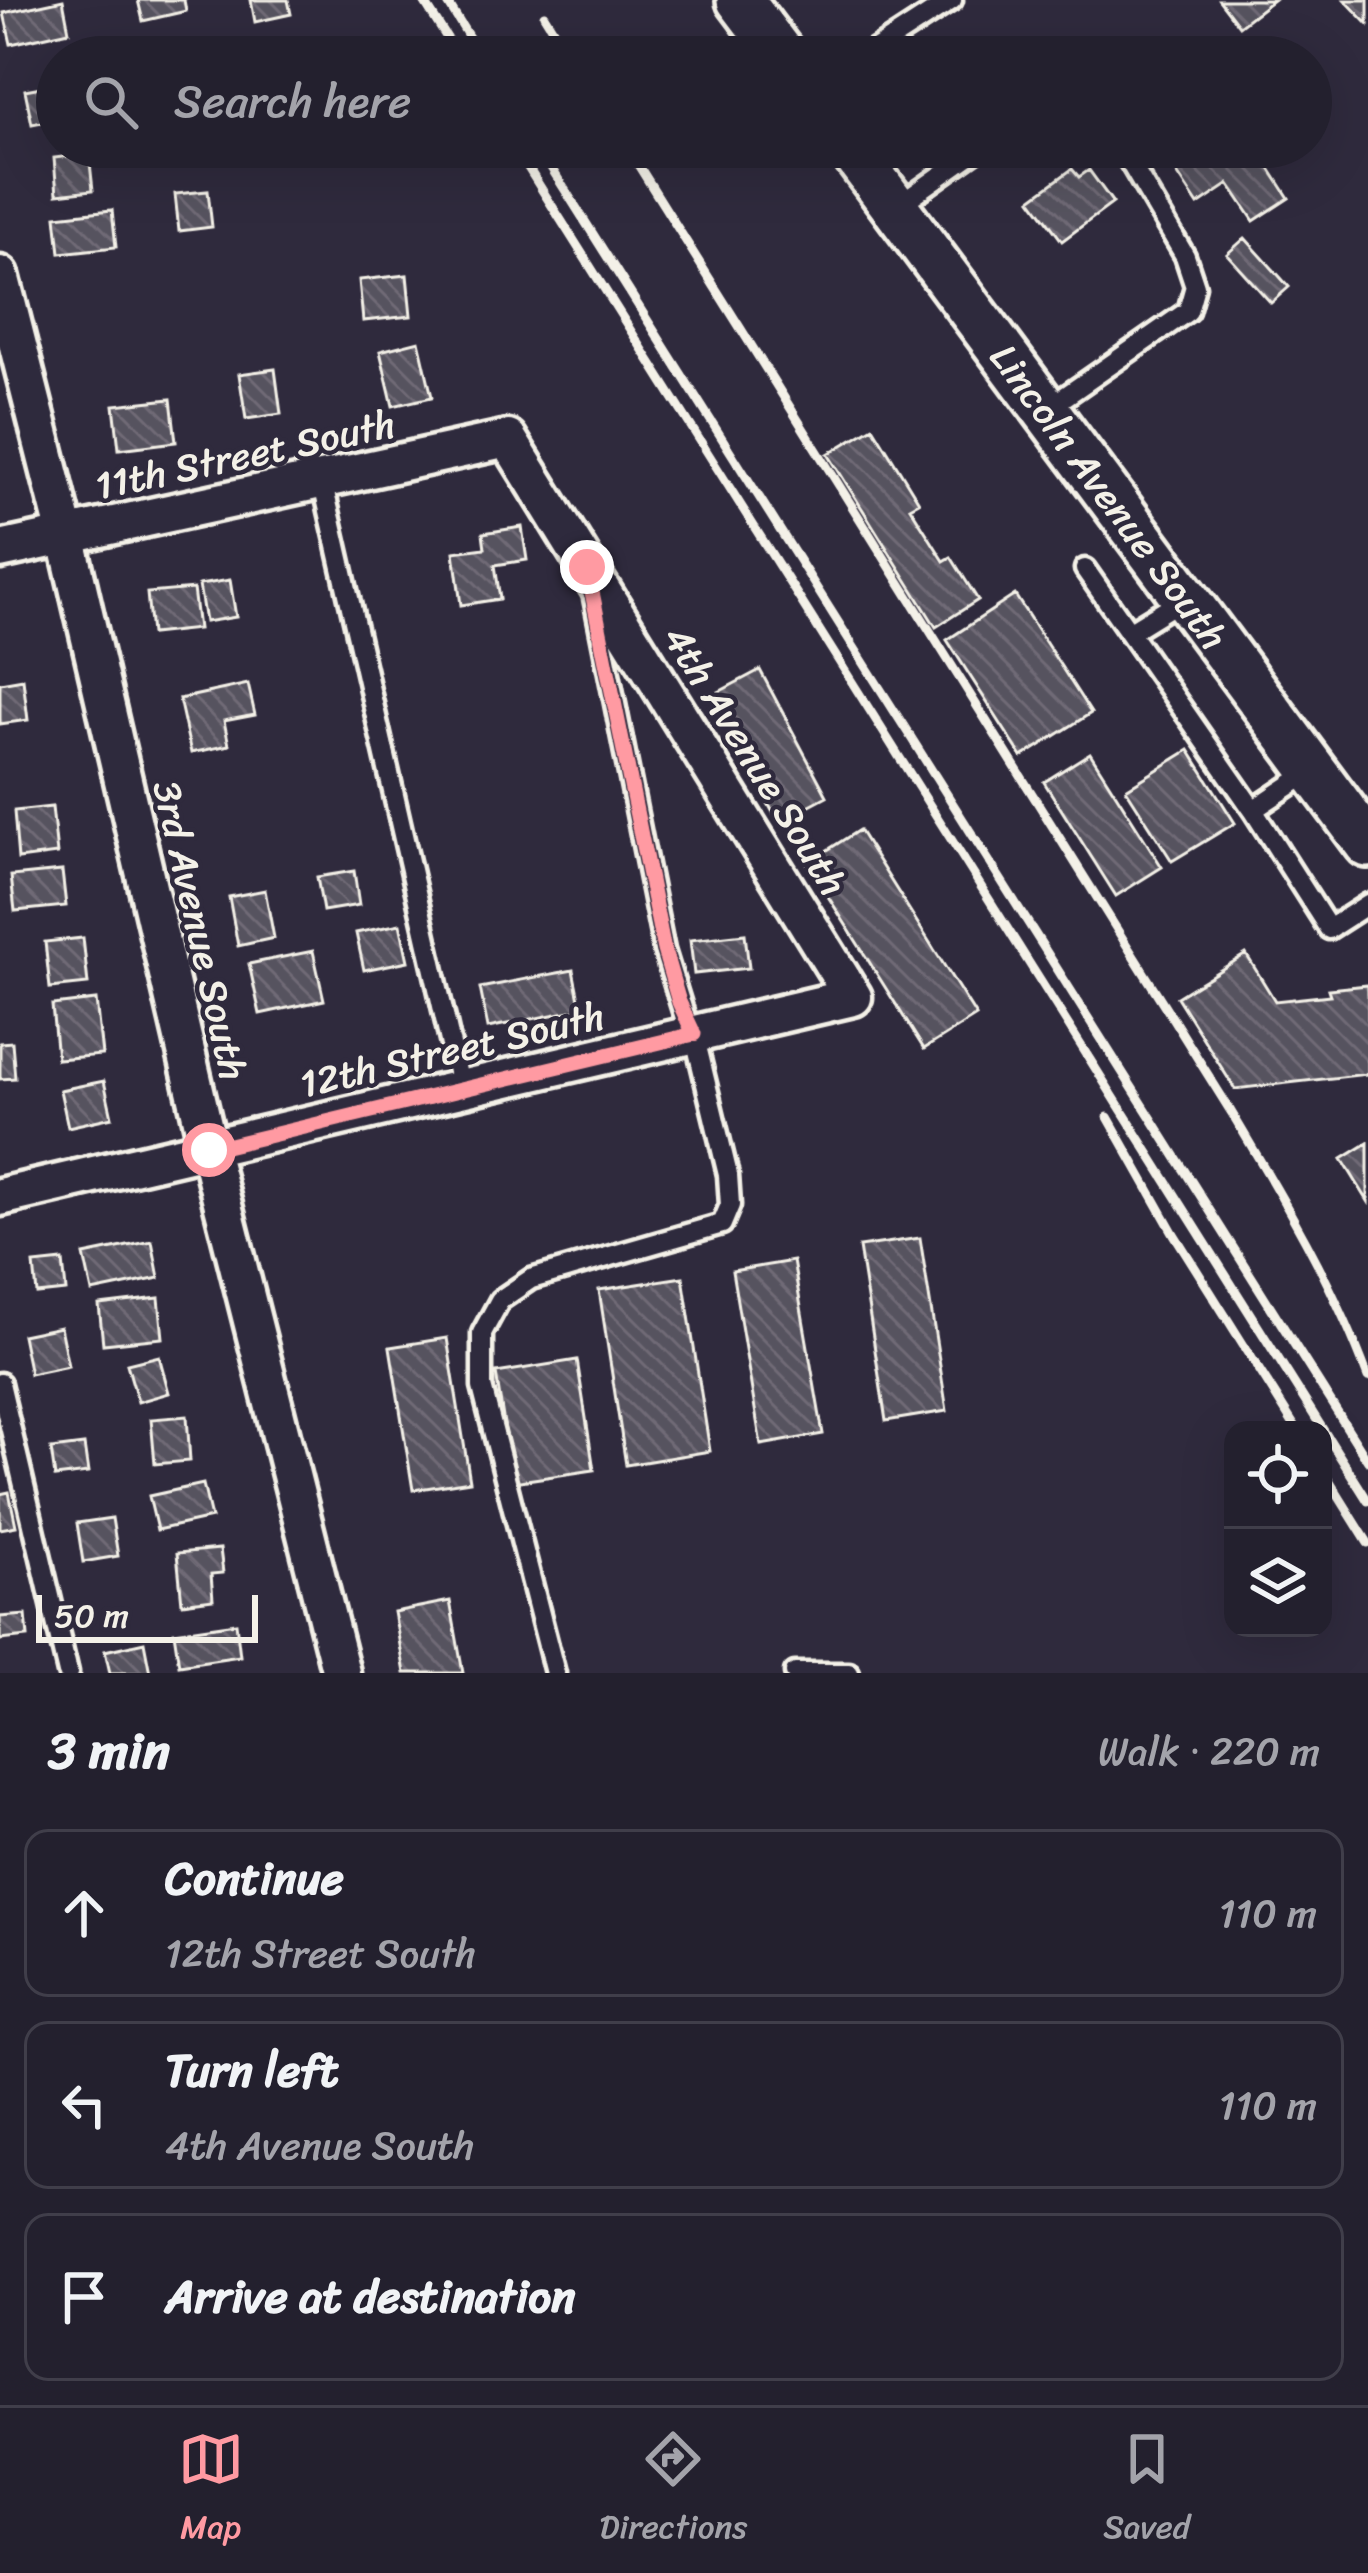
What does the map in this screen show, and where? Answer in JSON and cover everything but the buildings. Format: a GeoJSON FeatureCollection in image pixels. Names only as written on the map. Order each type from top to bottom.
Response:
{"type":"FeatureCollection","features":[{"type":"Feature","properties":{"kind":"street"},"geometry":{"type":"LineString","coordinates":[[740,0],[767,36]]}},
{"type":"Feature","properties":{"kind":"street","name":"Lincoln Avenue South"},"geometry":{"type":"LineString","coordinates":[[865,168],[1368,844]]}},
{"type":"Feature","properties":{"kind":"street","name":"3rd Avenue South"},"geometry":{"type":"LineString","coordinates":[[0,275],[209,1150],[341,1673]]}},
{"type":"Feature","properties":{"kind":"street","name":"11th Street South"},"geometry":{"type":"LineString","coordinates":[[0,550],[508,439]]}},
{"type":"Feature","properties":{"kind":"street","name":"4th Avenue South"},"geometry":{"type":"LineString","coordinates":[[508,439],[853,997]]}},
{"type":"Feature","properties":{"kind":"street","name":"12th Street South"},"geometry":{"type":"LineString","coordinates":[[0,1197],[853,997]]}},
{"type":"Feature","properties":{"kind":"lane"},"geometry":{"type":"LineString","coordinates":[[896,36],[952,0]]}},
{"type":"Feature","properties":{"kind":"lane"},"geometry":{"type":"LineString","coordinates":[[895,208],[951,168]]}},
{"type":"Feature","properties":{"kind":"lane"},"geometry":{"type":"LineString","coordinates":[[1045,410],[1188,311],[1195,286],[1185,256],[1133,168]]}},
{"type":"Feature","properties":{"kind":"lane"},"geometry":{"type":"LineString","coordinates":[[322,480],[461,1090]]}},
{"type":"Feature","properties":{"kind":"lane","name":"4th Avenue South"},"geometry":{"type":"LineString","coordinates":[[555,1673],[482,1387],[482,1334],[500,1300],[531,1279],[722,1224],[730,1205],[728,1175],[694,1034],[664,950],[587,567]]}},
{"type":"Feature","properties":{"kind":"lane"},"geometry":{"type":"LineString","coordinates":[[1085,569],[1253,810],[1329,929],[1368,904]]}},
{"type":"Feature","properties":{"kind":"lane"},"geometry":{"type":"LineString","coordinates":[[1129,632],[1184,598]]}},
{"type":"Feature","properties":{"kind":"lane"},"geometry":{"type":"LineString","coordinates":[[1253,810],[1313,770]]}},
{"type":"Feature","properties":{"kind":"lane"},"geometry":{"type":"LineString","coordinates":[[0,1383],[68,1673]]}},
{"type":"Feature","properties":{"kind":"lane"},"geometry":{"type":"LineString","coordinates":[[795,1673],[849,1673]]}},
{"type":"Feature","properties":{"kind":"railway"},"geometry":{"type":"LineString","coordinates":[[423,0],[446,36]]}},
{"type":"Feature","properties":{"kind":"railway"},"geometry":{"type":"LineString","coordinates":[[446,0],[468,36]]}},
{"type":"Feature","properties":{"kind":"railway"},"geometry":{"type":"LineString","coordinates":[[544,15],[557,36]]}},
{"type":"Feature","properties":{"kind":"railway"},"geometry":{"type":"LineString","coordinates":[[528,168],[1368,1501]]}},
{"type":"Feature","properties":{"kind":"railway"},"geometry":{"type":"LineString","coordinates":[[551,168],[1368,1461]]}},
{"type":"Feature","properties":{"kind":"railway"},"geometry":{"type":"LineString","coordinates":[[640,168],[1230,1110],[1323,1274],[1368,1377]]}},
{"type":"Feature","properties":{"kind":"railway"},"geometry":{"type":"LineString","coordinates":[[1108,1117],[1174,1234],[1291,1421]]}},
{"type":"Feature","properties":{"kind":"railway"},"geometry":{"type":"LineString","coordinates":[[1332,1485],[1368,1543]]}},
{"type":"Feature","properties":{"kind":"route"},"geometry":{"type":"LineString","coordinates":[[209,1150],[694,1034],[664,950],[587,567]]}}]}
